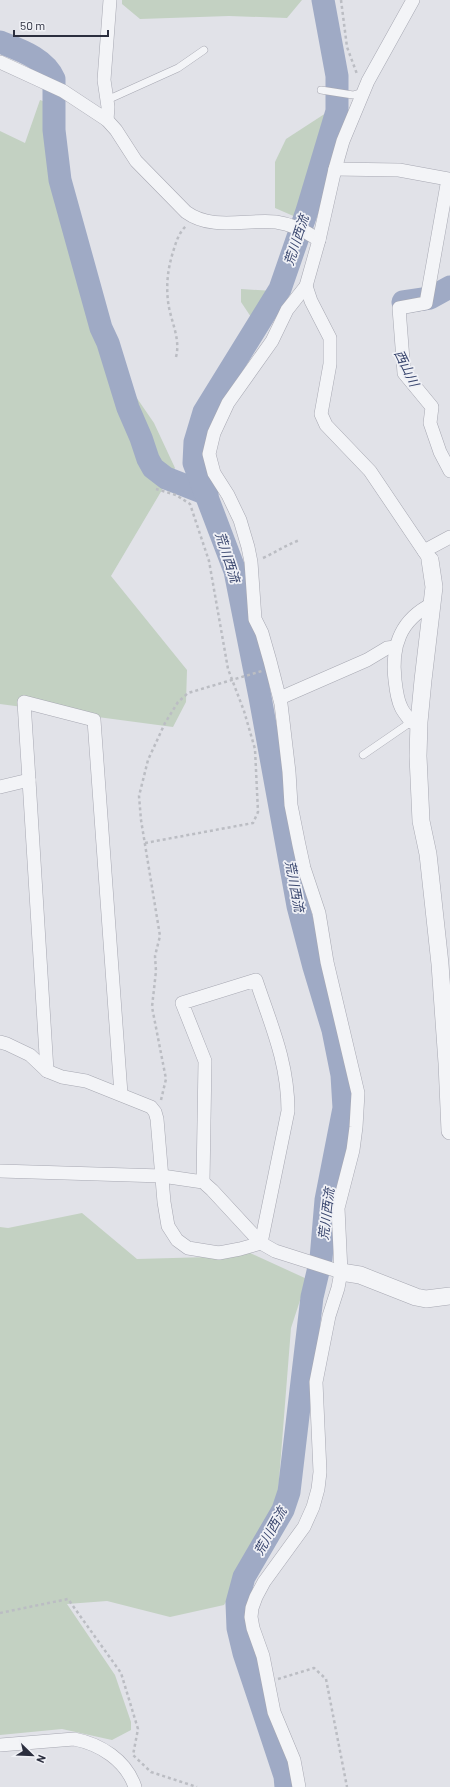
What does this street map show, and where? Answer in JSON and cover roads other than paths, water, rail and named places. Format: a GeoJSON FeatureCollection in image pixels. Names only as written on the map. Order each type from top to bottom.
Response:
{"type":"FeatureCollection","features":[{"type":"Feature","properties":{"kind":"street"},"geometry":{"type":"LineString","coordinates":[[107,120],[107,100],[104,80],[110,0]]}},
{"type":"Feature","properties":{"kind":"street"},"geometry":{"type":"LineString","coordinates":[[299,1787],[294,1760],[274,1712],[263,1656],[253,1628],[251,1617],[252,1608],[256,1597],[264,1582],[304,1527],[313,1507],[318,1489],[320,1472],[316,1382],[339,1272],[338,1208],[353,1150],[358,1093],[327,962],[319,913],[304,868],[299,845],[291,805],[290,772],[280,698],[264,640],[255,619],[251,562],[240,520],[228,495],[214,473],[209,454],[211,444],[228,403],[272,341],[287,310],[306,286],[316,238],[358,93],[413,0]]}},
{"type":"Feature","properties":{"kind":"street"},"geometry":{"type":"LineString","coordinates":[[0,62],[63,92],[107,120],[116,130],[136,161],[186,212],[194,218],[211,223],[275,222],[293,227],[316,238]]}},
{"type":"Feature","properties":{"kind":"street"},"geometry":{"type":"LineString","coordinates":[[335,169],[399,170],[448,179],[426,303],[398,308],[404,373],[432,408],[430,423],[440,452],[450,471]]}},
{"type":"Feature","properties":{"kind":"street"},"geometry":{"type":"LineString","coordinates":[[306,286],[310,301],[330,338],[330,364],[321,414],[326,425],[370,470],[427,556],[434,587],[415,722],[421,821],[428,862],[447,1026],[450,1131]]}},
{"type":"Feature","properties":{"kind":"street"},"geometry":{"type":"LineString","coordinates":[[427,556],[450,537]]}},
{"type":"Feature","properties":{"kind":"street"},"geometry":{"type":"LineString","coordinates":[[415,722],[400,707],[393,669],[395,647],[398,638],[408,622],[424,608],[432,604]]}},
{"type":"Feature","properties":{"kind":"street"},"geometry":{"type":"LineString","coordinates":[[280,698],[367,660],[387,648],[395,647]]}},
{"type":"Feature","properties":{"kind":"street"},"geometry":{"type":"LineString","coordinates":[[47,1071],[24,702],[94,720],[121,1094]]}},
{"type":"Feature","properties":{"kind":"street"},"geometry":{"type":"LineString","coordinates":[[0,788],[29,780]]}},
{"type":"Feature","properties":{"kind":"street"},"geometry":{"type":"LineString","coordinates":[[203,1182],[205,1061],[182,1004],[256,980],[284,1063],[288,1089],[288,1110],[261,1242]]}},
{"type":"Feature","properties":{"kind":"street"},"geometry":{"type":"LineString","coordinates":[[0,1042],[30,1055],[47,1071],[86,1081],[151,1107],[155,1112],[157,1119],[168,1226],[177,1240],[188,1248],[219,1253],[240,1249],[261,1242]]}},
{"type":"Feature","properties":{"kind":"street"},"geometry":{"type":"LineString","coordinates":[[0,1171],[162,1176],[203,1182],[261,1242],[275,1251],[339,1272],[360,1275],[416,1297],[426,1299],[450,1296]]}},
{"type":"Feature","properties":{"kind":"street"},"geometry":{"type":"LineString","coordinates":[[0,1745],[74,1739],[85,1741],[102,1748],[114,1756],[128,1773],[135,1787]]}},
{"type":"Feature","properties":{"kind":"lane"},"geometry":{"type":"LineString","coordinates":[[107,100],[178,68],[204,50]]}},
{"type":"Feature","properties":{"kind":"lane"},"geometry":{"type":"LineString","coordinates":[[321,90],[358,93]]}},
{"type":"Feature","properties":{"kind":"lane"},"geometry":{"type":"LineString","coordinates":[[363,755],[415,722]]}},
{"type":"Feature","properties":{"kind":"waterway","name":"荒川西流"},"geometry":{"type":"LineString","coordinates":[[286,1787],[285,1776],[244,1653],[238,1628],[237,1603],[244,1577],[283,1510],[289,1492],[312,1297],[321,1259],[326,1200],[344,1108],[342,1075],[333,1030],[298,906],[260,697],[235,571],[194,463],[195,442],[204,412],[280,289],[307,211],[337,111],[337,76],[323,0]]}},
{"type":"Feature","properties":{"kind":"waterway"},"geometry":{"type":"LineString","coordinates":[[0,42],[24,52],[38,60],[45,65],[54,79],[54,130],[60,180],[101,328],[108,343],[128,408],[148,459],[153,468],[166,478],[207,494]]}},
{"type":"Feature","properties":{"kind":"waterway","name":"西山川"},"geometry":{"type":"LineString","coordinates":[[403,302],[430,298],[450,287]]}}]}
